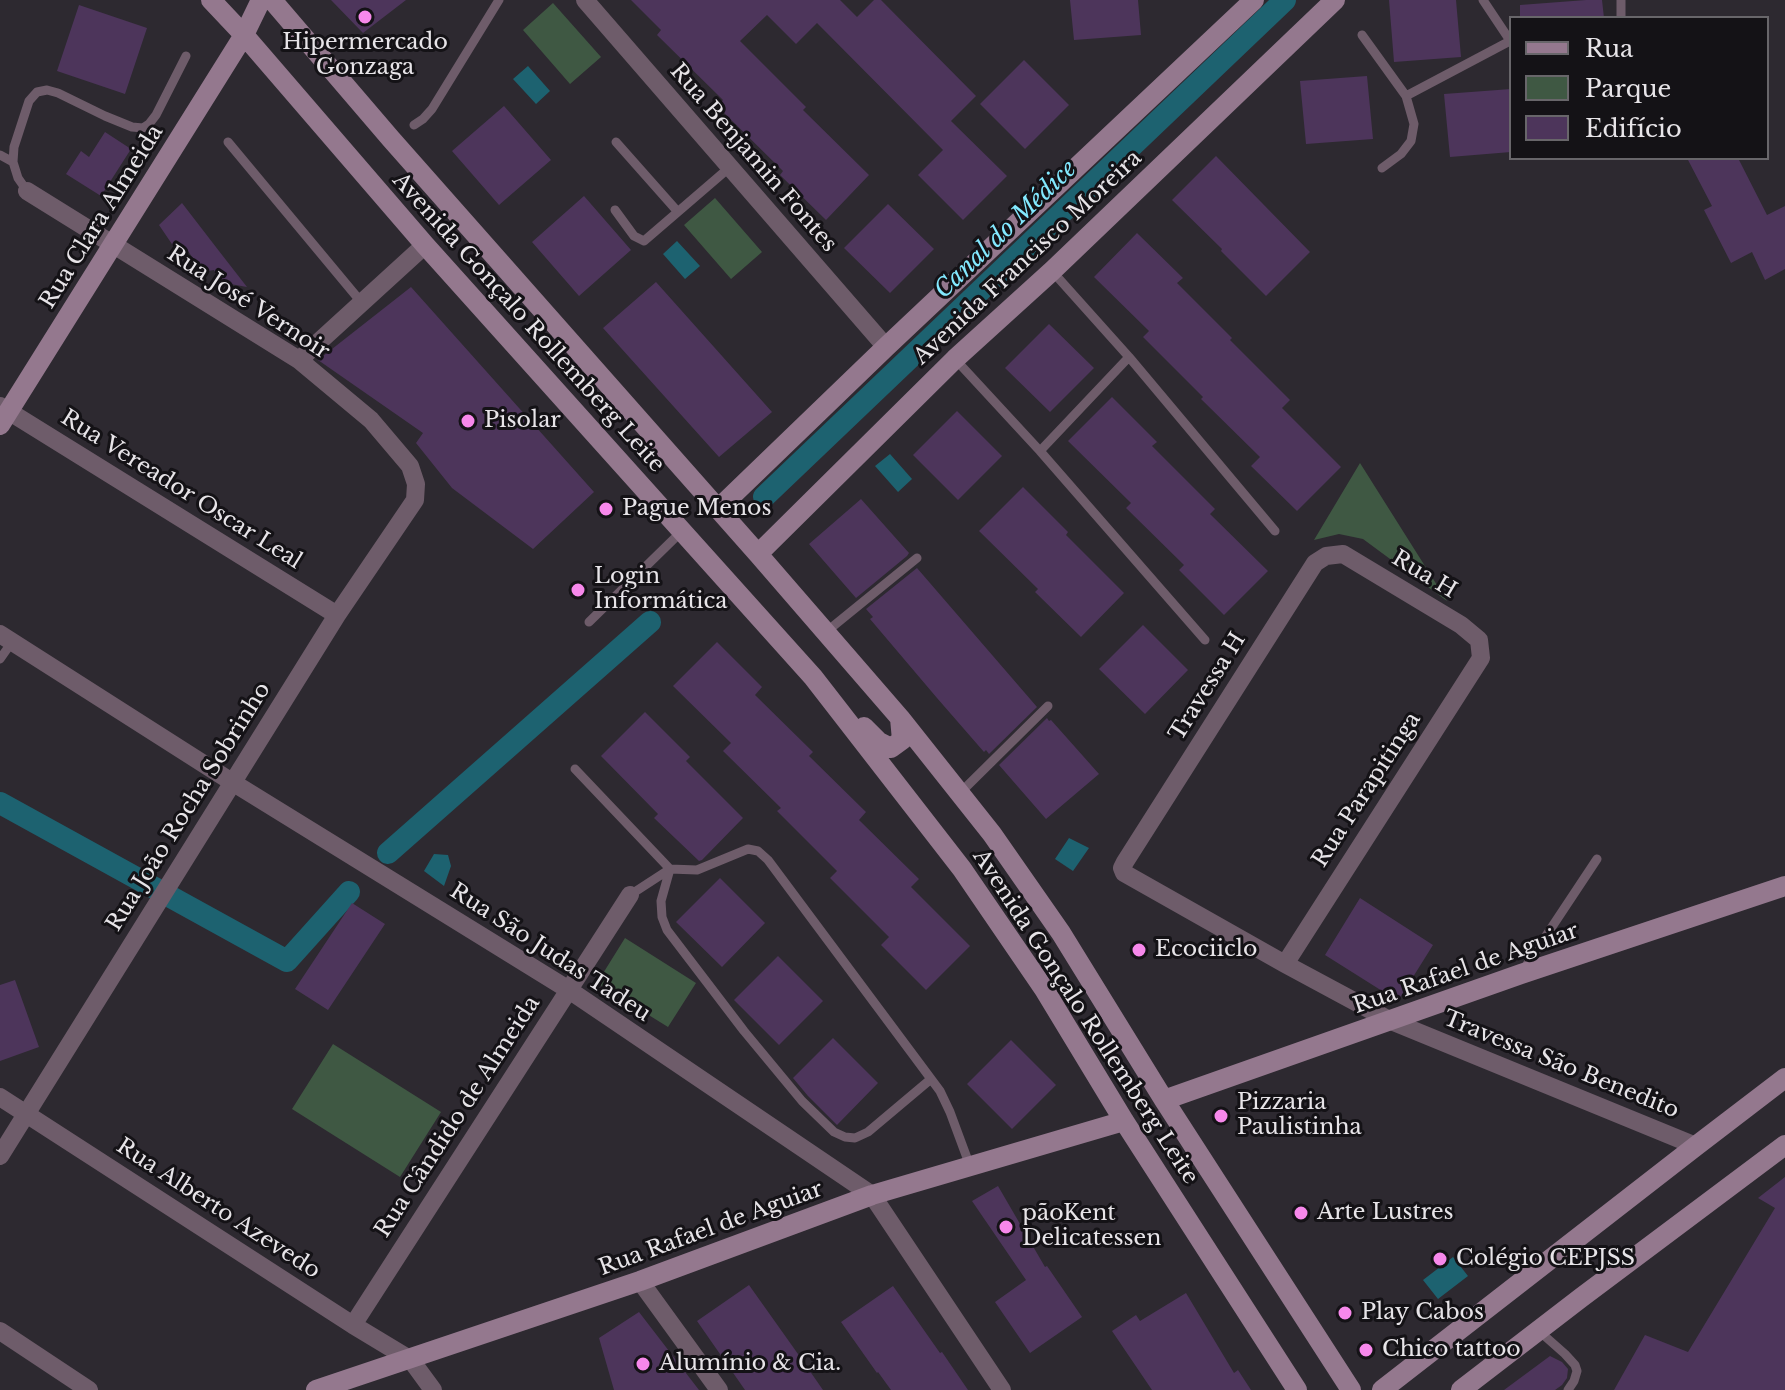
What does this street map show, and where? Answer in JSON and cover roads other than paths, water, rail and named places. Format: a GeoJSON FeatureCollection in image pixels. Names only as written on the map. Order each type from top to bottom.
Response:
{"type":"FeatureCollection","features":[{"type":"Feature","properties":{"kind":"main road","name":"Avenida Gonçalo Rollemberg Leite"},"geometry":{"type":"LineString","coordinates":[[211,0],[425,245],[813,677],[962,869],[1044,989],[1124,1121],[1297,1390]]}},
{"type":"Feature","properties":{"kind":"main road","name":"Rua Clara Almeida"},"geometry":{"type":"LineString","coordinates":[[3,414],[244,35],[261,0]]}},
{"type":"Feature","properties":{"kind":"main road","name":"Avenida Gonçalo Rollemberg Leite"},"geometry":{"type":"LineString","coordinates":[[272,0],[826,632],[900,718],[992,834],[1061,933],[1164,1100],[1351,1390]]}},
{"type":"Feature","properties":{"kind":"main road","name":"Avenida Francisco Moreira"},"geometry":{"type":"LineString","coordinates":[[758,554],[955,359],[1052,271],[1335,0]]}},
{"type":"Feature","properties":{"kind":"main road","name":"Avenida Francisco Moreira"},"geometry":{"type":"LineString","coordinates":[[718,509],[1245,2]]}},
{"type":"Feature","properties":{"kind":"main road"},"geometry":{"type":"LineString","coordinates":[[813,677],[879,742],[891,748],[902,740],[900,718]]}},
{"type":"Feature","properties":{"kind":"main road","name":"Rua Rafael de Aguiar"},"geometry":{"type":"LineString","coordinates":[[1164,1100],[1521,974],[1785,886]]}},
{"type":"Feature","properties":{"kind":"main road"},"geometry":{"type":"LineString","coordinates":[[1382,1390],[1785,1078]]}},
{"type":"Feature","properties":{"kind":"main road","name":"Rua Rafael de Aguiar"},"geometry":{"type":"LineString","coordinates":[[316,1390],[640,1281],[872,1195],[1124,1121]]}},
{"type":"Feature","properties":{"kind":"main road"},"geometry":{"type":"LineString","coordinates":[[1461,1390],[1785,1145]]}},
{"type":"Feature","properties":{"kind":"street","name":"Rua Benjamin Fontes"},"geometry":{"type":"LineString","coordinates":[[585,0],[886,347]]}},
{"type":"Feature","properties":{"kind":"street","name":"Rua José Vernoir"},"geometry":{"type":"LineString","coordinates":[[27,191],[299,360],[371,420],[410,466],[416,484]]}},
{"type":"Feature","properties":{"kind":"street"},"geometry":{"type":"LineString","coordinates":[[299,360],[425,245]]}},
{"type":"Feature","properties":{"kind":"street","name":"Rua Vereador Oscar Leal"},"geometry":{"type":"LineString","coordinates":[[3,414],[337,615]]}},
{"type":"Feature","properties":{"kind":"street","name":"Rua João Rocha Sobrinho"},"geometry":{"type":"LineString","coordinates":[[0,1156],[337,615],[415,500],[416,484]]}},
{"type":"Feature","properties":{"kind":"street","name":"Rua H"},"geometry":{"type":"LineString","coordinates":[[1343,554],[1461,625],[1479,640]]}},
{"type":"Feature","properties":{"kind":"street","name":"Travessa H"},"geometry":{"type":"LineString","coordinates":[[1125,862],[1315,563],[1326,556],[1343,554]]}},
{"type":"Feature","properties":{"kind":"street","name":"Rua São Judas Tadeu"},"geometry":{"type":"LineString","coordinates":[[6,638],[569,990],[872,1195],[1002,1390]]}},
{"type":"Feature","properties":{"kind":"street","name":"Rua Parapitinga"},"geometry":{"type":"LineString","coordinates":[[1285,964],[1481,658],[1479,640]]}},
{"type":"Feature","properties":{"kind":"street","name":"Travessa São Benedito"},"geometry":{"type":"LineString","coordinates":[[1125,862],[1122,868],[1124,873],[1391,1021],[1696,1146]]}},
{"type":"Feature","properties":{"kind":"street","name":"Rua Cândido de Almeida"},"geometry":{"type":"LineString","coordinates":[[353,1325],[630,895]]}},
{"type":"Feature","properties":{"kind":"street","name":"Rua Alberto Azevedo"},"geometry":{"type":"LineString","coordinates":[[0,1097],[411,1360]]}},
{"type":"Feature","properties":{"kind":"street"},"geometry":{"type":"LineString","coordinates":[[640,1281],[719,1390]]}},
{"type":"Feature","properties":{"kind":"street"},"geometry":{"type":"LineString","coordinates":[[0,1331],[89,1390]]}},
{"type":"Feature","properties":{"kind":"street"},"geometry":{"type":"LineString","coordinates":[[411,1360],[433,1390]]}},
{"type":"Feature","properties":{"kind":"lane"},"geometry":{"type":"LineString","coordinates":[[414,125],[432,109],[499,0]]}},
{"type":"Feature","properties":{"kind":"lane"},"geometry":{"type":"LineString","coordinates":[[1483,0],[1509,38]]}},
{"type":"Feature","properties":{"kind":"lane"},"geometry":{"type":"LineString","coordinates":[[1362,35],[1406,96],[1414,124],[1411,141],[1401,154],[1382,168]]}},
{"type":"Feature","properties":{"kind":"lane"},"geometry":{"type":"LineString","coordinates":[[1406,96],[1509,42]]}},
{"type":"Feature","properties":{"kind":"lane"},"geometry":{"type":"LineString","coordinates":[[27,191],[18,178],[13,162],[14,147],[29,101],[37,92],[47,90],[58,93],[132,127],[143,128],[156,115],[186,56]]}},
{"type":"Feature","properties":{"kind":"lane"},"geometry":{"type":"LineString","coordinates":[[228,142],[362,303]]}},
{"type":"Feature","properties":{"kind":"lane"},"geometry":{"type":"LineString","coordinates":[[616,142],[678,212]]}},
{"type":"Feature","properties":{"kind":"lane"},"geometry":{"type":"LineString","coordinates":[[0,155],[13,162]]}},
{"type":"Feature","properties":{"kind":"lane"},"geometry":{"type":"LineString","coordinates":[[615,210],[634,236],[644,241],[730,167]]}},
{"type":"Feature","properties":{"kind":"lane"},"geometry":{"type":"LineString","coordinates":[[1052,271],[1129,357],[1275,531]]}},
{"type":"Feature","properties":{"kind":"lane"},"geometry":{"type":"LineString","coordinates":[[1040,451],[1129,357]]}},
{"type":"Feature","properties":{"kind":"lane"},"geometry":{"type":"LineString","coordinates":[[955,359],[1205,640]]}},
{"type":"Feature","properties":{"kind":"lane"},"geometry":{"type":"LineString","coordinates":[[589,622],[682,531]]}},
{"type":"Feature","properties":{"kind":"lane"},"geometry":{"type":"LineString","coordinates":[[826,632],[917,558]]}},
{"type":"Feature","properties":{"kind":"lane"},"geometry":{"type":"LineString","coordinates":[[0,659],[6,638]]}},
{"type":"Feature","properties":{"kind":"lane"},"geometry":{"type":"LineString","coordinates":[[960,793],[1048,706]]}},
{"type":"Feature","properties":{"kind":"lane"},"geometry":{"type":"LineString","coordinates":[[575,769],[670,869]]}},
{"type":"Feature","properties":{"kind":"lane"},"geometry":{"type":"LineString","coordinates":[[630,895],[670,869],[697,870],[748,849],[758,851],[768,860],[940,1091],[970,1166]]}},
{"type":"Feature","properties":{"kind":"lane"},"geometry":{"type":"LineString","coordinates":[[1521,974],[1597,859]]}},
{"type":"Feature","properties":{"kind":"lane"},"geometry":{"type":"LineString","coordinates":[[670,869],[661,901],[667,930],[744,1031],[802,1101],[834,1132],[855,1138],[868,1132],[931,1079]]}},
{"type":"Feature","properties":{"kind":"lane"},"geometry":{"type":"LineString","coordinates":[[1539,1331],[1575,1365],[1577,1371],[1568,1390]]}},
{"type":"Feature","properties":{"kind":"water"},"geometry":{"type":"Polygon","coordinates":[[[528,66],[550,91],[536,104],[513,79],[528,66]]]}},
{"type":"Feature","properties":{"kind":"water"},"geometry":{"type":"Polygon","coordinates":[[[677,241],[700,266],[685,279],[663,254],[677,241]]]}},
{"type":"Feature","properties":{"kind":"water"},"geometry":{"type":"Polygon","coordinates":[[[890,454],[912,479],[898,492],[875,466],[890,454]]]}},
{"type":"Feature","properties":{"kind":"water"},"geometry":{"type":"Polygon","coordinates":[[[1069,838],[1089,848],[1073,871],[1055,859],[1069,838]]]}},
{"type":"Feature","properties":{"kind":"water"},"geometry":{"type":"Polygon","coordinates":[[[434,854],[448,855],[451,866],[444,886],[424,871],[434,854]]]}},
{"type":"Feature","properties":{"kind":"water"},"geometry":{"type":"Polygon","coordinates":[[[1453,1257],[1468,1276],[1438,1299],[1423,1280],[1453,1257]]]}},
{"type":"Feature","properties":{"kind":"waterway","name":"Canal do Médice"},"geometry":{"type":"LineString","coordinates":[[764,497],[1285,0]]}},
{"type":"Feature","properties":{"kind":"waterway"},"geometry":{"type":"LineString","coordinates":[[388,853],[650,622]]}},
{"type":"Feature","properties":{"kind":"waterway"},"geometry":{"type":"LineString","coordinates":[[0,803],[287,961],[349,892]]}},
{"type":"Feature","properties":{"kind":"place","name":"Hipermercado Gonzaga"},"geometry":{"type":"Point","coordinates":[365,17]}},
{"type":"Feature","properties":{"kind":"place","name":"Pisolar"},"geometry":{"type":"Point","coordinates":[468,421]}},
{"type":"Feature","properties":{"kind":"place","name":"Pague Menos"},"geometry":{"type":"Point","coordinates":[606,509]}},
{"type":"Feature","properties":{"kind":"place","name":"Login Informática"},"geometry":{"type":"Point","coordinates":[578,590]}},
{"type":"Feature","properties":{"kind":"place","name":"Ecociiclo"},"geometry":{"type":"Point","coordinates":[1139,950]}},
{"type":"Feature","properties":{"kind":"place","name":"Pizzaria Paulistinha"},"geometry":{"type":"Point","coordinates":[1221,1116]}},
{"type":"Feature","properties":{"kind":"place","name":"Arte Lustres"},"geometry":{"type":"Point","coordinates":[1301,1213]}},
{"type":"Feature","properties":{"kind":"place","name":"pãoKent Delicatessen"},"geometry":{"type":"Point","coordinates":[1006,1227]}},
{"type":"Feature","properties":{"kind":"place","name":"Colégio CEPJSS"},"geometry":{"type":"Point","coordinates":[1440,1259]}},
{"type":"Feature","properties":{"kind":"place","name":"Play Cabos"},"geometry":{"type":"Point","coordinates":[1345,1313]}},
{"type":"Feature","properties":{"kind":"place","name":"Chico tattoo"},"geometry":{"type":"Point","coordinates":[1366,1350]}},
{"type":"Feature","properties":{"kind":"place","name":"Alumínio & Cia."},"geometry":{"type":"Point","coordinates":[643,1364]}}]}
